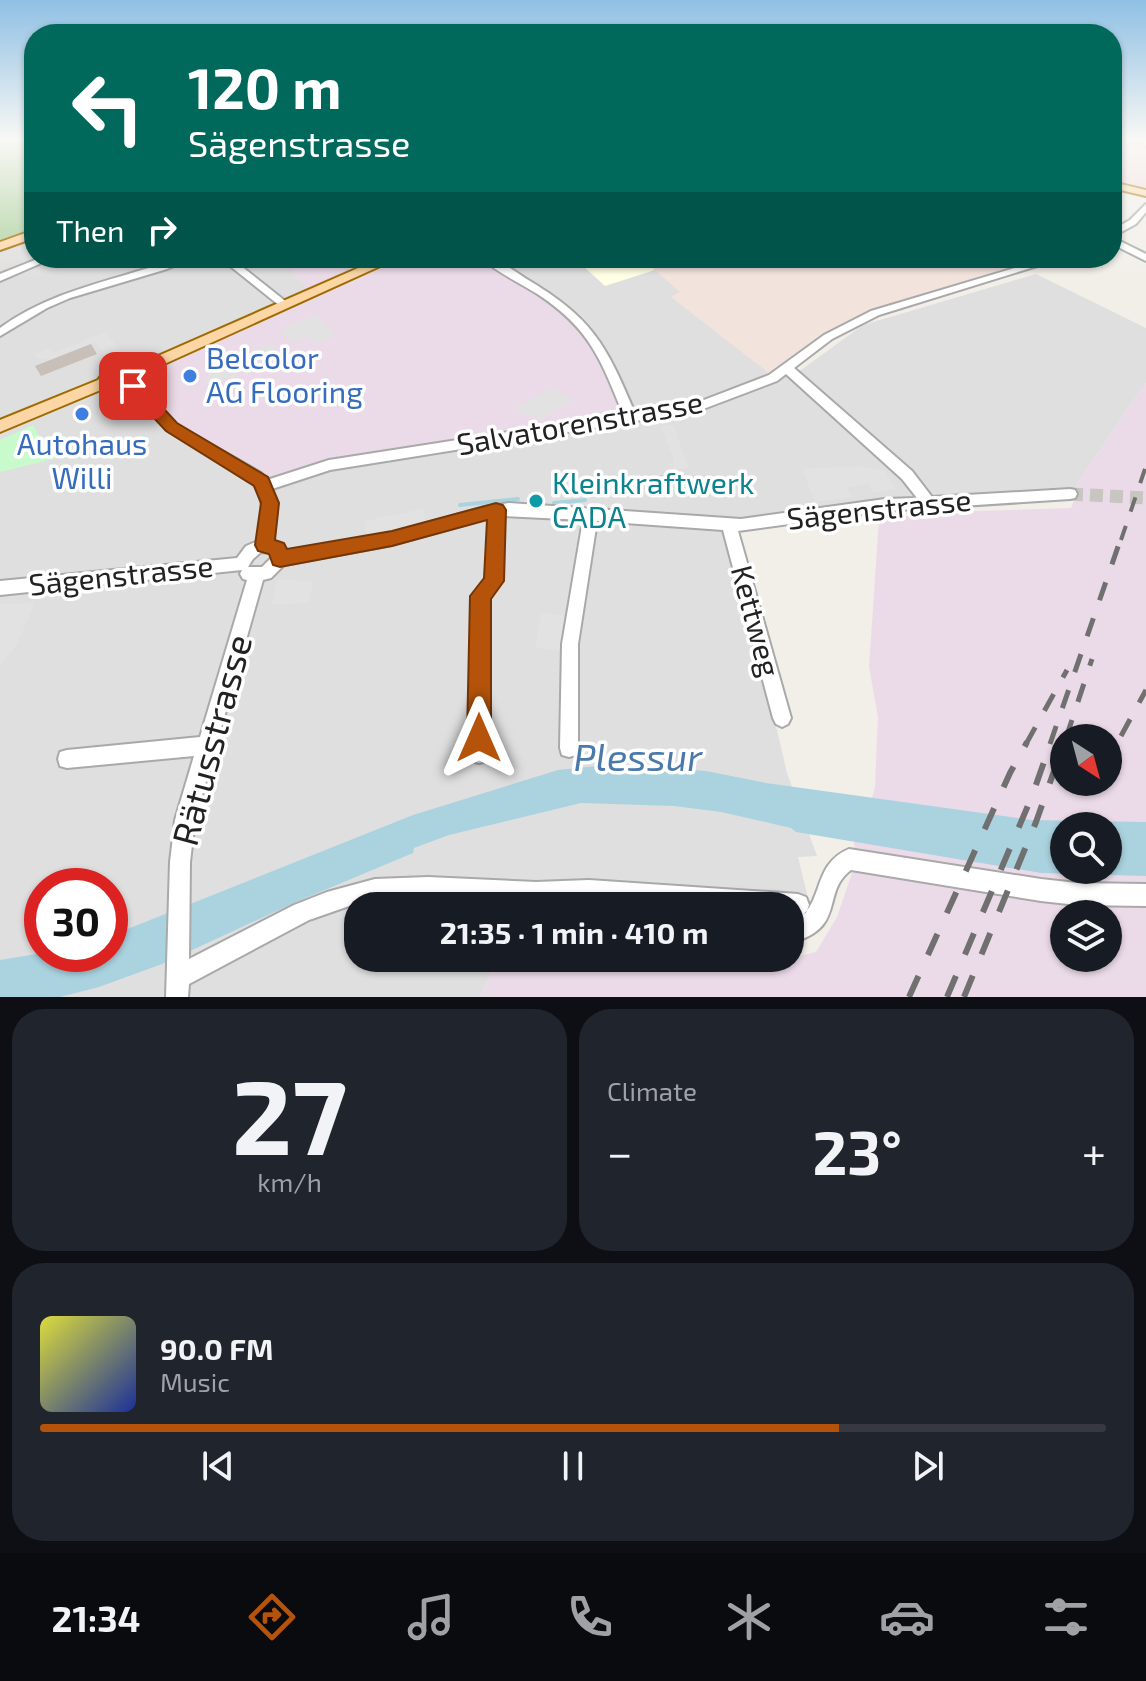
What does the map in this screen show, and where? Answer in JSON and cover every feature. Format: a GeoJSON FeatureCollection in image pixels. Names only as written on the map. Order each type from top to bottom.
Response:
{"type":"FeatureCollection","features":[{"type":"Feature","properties":{"kind":"main road"},"geometry":{"type":"LineString","coordinates":[[1122,188],[1145,194]]}},
{"type":"Feature","properties":{"kind":"main road"},"geometry":{"type":"LineString","coordinates":[[0,246],[24,238]]}},
{"type":"Feature","properties":{"kind":"main road"},"geometry":{"type":"LineString","coordinates":[[0,426],[104,383],[108,375],[121,367],[133,365],[143,368],[369,268]]}},
{"type":"Feature","properties":{"kind":"main road"},"geometry":{"type":"LineString","coordinates":[[104,383],[114,390],[133,386],[145,376],[143,368]]}},
{"type":"Feature","properties":{"kind":"street"},"geometry":{"type":"LineString","coordinates":[[1122,228],[1133,222],[1146,207]]}},
{"type":"Feature","properties":{"kind":"street"},"geometry":{"type":"LineString","coordinates":[[1122,245],[1146,258]]}},
{"type":"Feature","properties":{"kind":"street"},"geometry":{"type":"LineString","coordinates":[[0,278],[24,268]]}},
{"type":"Feature","properties":{"kind":"street"},"geometry":{"type":"LineString","coordinates":[[0,333],[24,314],[49,301],[156,268]]}},
{"type":"Feature","properties":{"kind":"street"},"geometry":{"type":"LineString","coordinates":[[238,268],[284,304]]}},
{"type":"Feature","properties":{"kind":"street"},"geometry":{"type":"LineString","coordinates":[[501,268],[581,323],[599,347],[631,419]]}},
{"type":"Feature","properties":{"kind":"street","name":"Salvatorenstrasse"},"geometry":{"type":"LineString","coordinates":[[265,486],[329,465],[631,419],[724,399],[788,369],[828,337],[865,317],[1025,268]]}},
{"type":"Feature","properties":{"kind":"street"},"geometry":{"type":"LineString","coordinates":[[788,369],[907,475],[927,501]]}},
{"type":"Feature","properties":{"kind":"street"},"geometry":{"type":"LineString","coordinates":[[133,386],[171,427],[252,474],[265,486],[270,509],[265,545]]}},
{"type":"Feature","properties":{"kind":"street","name":"Sägenstrasse"},"geometry":{"type":"LineString","coordinates":[[280,559],[392,539],[496,510],[591,513],[729,524],[763,523],[927,501],[1070,494]]}},
{"type":"Feature","properties":{"kind":"street"},"geometry":{"type":"LineString","coordinates":[[479,754],[481,596],[494,581],[496,510]]}},
{"type":"Feature","properties":{"kind":"street"},"geometry":{"type":"LineString","coordinates":[[569,748],[570,644],[591,513]]}},
{"type":"Feature","properties":{"kind":"street","name":"Kettweg"},"geometry":{"type":"LineString","coordinates":[[729,524],[782,718]]}},
{"type":"Feature","properties":{"kind":"street"},"geometry":{"type":"LineString","coordinates":[[265,545],[277,549],[280,559],[271,570],[249,570],[250,551],[265,545]]}},
{"type":"Feature","properties":{"kind":"street","name":"Sägenstrasse"},"geometry":{"type":"LineString","coordinates":[[0,588],[249,570]]}},
{"type":"Feature","properties":{"kind":"street","name":"Rätusstrasse"},"geometry":{"type":"LineString","coordinates":[[178,980],[185,820],[249,570]]}},
{"type":"Feature","properties":{"kind":"street"},"geometry":{"type":"LineString","coordinates":[[67,759],[206,746]]}},
{"type":"Feature","properties":{"kind":"street"},"geometry":{"type":"LineString","coordinates":[[804,927],[813,921],[823,907],[836,869],[849,859],[1041,890],[1146,895]]}},
{"type":"Feature","properties":{"kind":"street"},"geometry":{"type":"LineString","coordinates":[[363,892],[393,888],[501,892]]}},
{"type":"Feature","properties":{"kind":"street"},"geometry":{"type":"LineString","coordinates":[[578,892],[604,892]]}},
{"type":"Feature","properties":{"kind":"street"},"geometry":{"type":"LineString","coordinates":[[178,980],[326,902],[344,897]]}},
{"type":"Feature","properties":{"kind":"shaded area"},"geometry":{"type":"Polygon","coordinates":[[[24,241],[24,268],[290,268],[307,288],[570,314],[504,268],[653,268],[681,292],[672,297],[779,369],[801,370],[863,325],[1036,274],[1146,328],[1146,383],[1070,494],[729,525],[787,773],[817,856],[798,857],[807,894],[806,927],[804,892],[344,892],[344,972],[492,972],[480,997],[0,997],[0,249],[24,241]]]}},
{"type":"Feature","properties":{"kind":"shaded area"},"geometry":{"type":"Polygon","coordinates":[[[290,268],[504,268],[570,314],[588,335],[626,418],[377,456],[270,481],[175,427],[129,371],[306,289],[290,268]]]}},
{"type":"Feature","properties":{"kind":"shaded area"},"geometry":{"type":"Polygon","coordinates":[[[585,268],[655,270],[605,286],[585,268]]]}},
{"type":"Feature","properties":{"kind":"shaded area"},"geometry":{"type":"Polygon","coordinates":[[[652,268],[1009,268],[871,310],[830,332],[770,374],[671,297],[680,292],[652,268]]]}},
{"type":"Feature","properties":{"kind":"shaded area"},"geometry":{"type":"Polygon","coordinates":[[[317,316],[336,335],[315,344],[308,336],[292,343],[280,329],[317,316]]]}},
{"type":"Feature","properties":{"kind":"shaded area"},"geometry":{"type":"Polygon","coordinates":[[[106,332],[124,356],[110,361],[95,342],[48,360],[37,358],[34,354],[49,348],[53,353],[106,332]]]}},
{"type":"Feature","properties":{"kind":"shaded area"},"geometry":{"type":"Polygon","coordinates":[[[271,343],[282,354],[211,386],[204,378],[212,374],[209,370],[271,343]]]}},
{"type":"Feature","properties":{"kind":"shaded area"},"geometry":{"type":"Polygon","coordinates":[[[1146,383],[1146,997],[480,997],[492,972],[804,972],[804,955],[816,952],[837,917],[852,873],[857,870],[854,842],[861,842],[875,786],[878,717],[869,667],[879,519],[943,512],[1071,508],[1074,501],[1070,494],[1146,383]]]}},
{"type":"Feature","properties":{"kind":"shaded area"},"geometry":{"type":"Polygon","coordinates":[[[554,387],[572,401],[540,420],[532,414],[526,416],[516,408],[554,387]]]}},
{"type":"Feature","properties":{"kind":"shaded area"},"geometry":{"type":"Polygon","coordinates":[[[673,425],[689,468],[673,470],[673,458],[661,427],[673,425]]]}},
{"type":"Feature","properties":{"kind":"shaded area"},"geometry":{"type":"Polygon","coordinates":[[[861,466],[885,471],[895,489],[873,492],[868,484],[847,487],[852,497],[815,502],[802,469],[861,466]]]}},
{"type":"Feature","properties":{"kind":"shaded area"},"geometry":{"type":"Polygon","coordinates":[[[423,509],[425,523],[366,535],[365,521],[423,509]]]}},
{"type":"Feature","properties":{"kind":"shaded area"},"geometry":{"type":"Polygon","coordinates":[[[277,579],[313,582],[309,603],[272,604],[277,579]]]}},
{"type":"Feature","properties":{"kind":"shaded area"},"geometry":{"type":"Polygon","coordinates":[[[35,603],[17,644],[0,666],[0,604],[35,603]]]}},
{"type":"Feature","properties":{"kind":"shaded area"},"geometry":{"type":"Polygon","coordinates":[[[541,613],[567,616],[561,651],[535,648],[541,613]]]}},
{"type":"Feature","properties":{"kind":"green space"},"geometry":{"type":"Polygon","coordinates":[[[0,188],[24,188],[24,232],[0,240],[0,188]]]}},
{"type":"Feature","properties":{"kind":"green space"},"geometry":{"type":"Polygon","coordinates":[[[33,425],[41,439],[61,435],[76,453],[0,472],[0,440],[33,425]]]}},
{"type":"Feature","properties":{"kind":"water"},"geometry":{"type":"Polygon","coordinates":[[[615,764],[706,771],[766,783],[1050,820],[1050,873],[796,832],[791,828],[721,812],[674,806],[581,803],[449,835],[414,848],[413,853],[296,902],[162,964],[99,987],[60,997],[0,997],[0,960],[24,956],[24,972],[128,972],[128,929],[413,815],[558,770],[615,764]]]}},
{"type":"Feature","properties":{"kind":"water"},"geometry":{"type":"Polygon","coordinates":[[[1122,822],[1146,822],[1146,876],[1122,875],[1122,822]]]}},
{"type":"Feature","properties":{"kind":"building"},"geometry":{"type":"Polygon","coordinates":[[[91,344],[97,354],[41,376],[35,366],[91,344]]]}},
{"type":"Feature","properties":{"kind":"waterway"},"geometry":{"type":"LineString","coordinates":[[657,478],[680,475]]}},
{"type":"Feature","properties":{"kind":"waterway"},"geometry":{"type":"LineString","coordinates":[[460,505],[518,499]]}},
{"type":"Feature","properties":{"kind":"waterway"},"geometry":{"type":"LineString","coordinates":[[554,503],[585,500]]}},
{"type":"Feature","properties":{"kind":"tunnel"},"geometry":{"type":"LineString","coordinates":[[1070,494],[1146,498]]}},
{"type":"Feature","properties":{"kind":"railway"},"geometry":{"type":"LineString","coordinates":[[1121,540],[1146,466]]}},
{"type":"Feature","properties":{"kind":"railway"},"geometry":{"type":"LineString","coordinates":[[1057,724],[1121,538]]}},
{"type":"Feature","properties":{"kind":"railway"},"geometry":{"type":"LineString","coordinates":[[1071,724],[1092,659]]}},
{"type":"Feature","properties":{"kind":"railway"},"geometry":{"type":"LineString","coordinates":[[1026,744],[1067,670]]}},
{"type":"Feature","properties":{"kind":"railway"},"geometry":{"type":"LineString","coordinates":[[1122,734],[1146,690]]}},
{"type":"Feature","properties":{"kind":"railway"},"geometry":{"type":"LineString","coordinates":[[909,997],[1010,773],[1027,742]]}},
{"type":"Feature","properties":{"kind":"railway"},"geometry":{"type":"LineString","coordinates":[[947,997],[1032,796],[1050,745]]}},
{"type":"Feature","properties":{"kind":"railway"},"geometry":{"type":"LineString","coordinates":[[964,997],[1050,782]]}},
{"type":"Feature","properties":{"kind":"place","name":"Belcolor AG Flooring"},"geometry":{"type":"Point","coordinates":[190,376]}},
{"type":"Feature","properties":{"kind":"place","name":"Autohaus Willi"},"geometry":{"type":"Point","coordinates":[82,414]}},
{"type":"Feature","properties":{"kind":"place","name":"Kleinkraftwerk CADA"},"geometry":{"type":"Point","coordinates":[536,501]}},
{"type":"Feature","properties":{"kind":"route"},"geometry":{"type":"LineString","coordinates":[[133,386],[171,427],[262,482],[270,503],[265,545],[274,546],[280,559],[392,539],[496,510],[494,581],[481,596],[479,738]]}},
{"type":"Feature","properties":{"kind":"water label","name":"Plessur"},"geometry":{"type":"Point","coordinates":[638,758]}}]}
